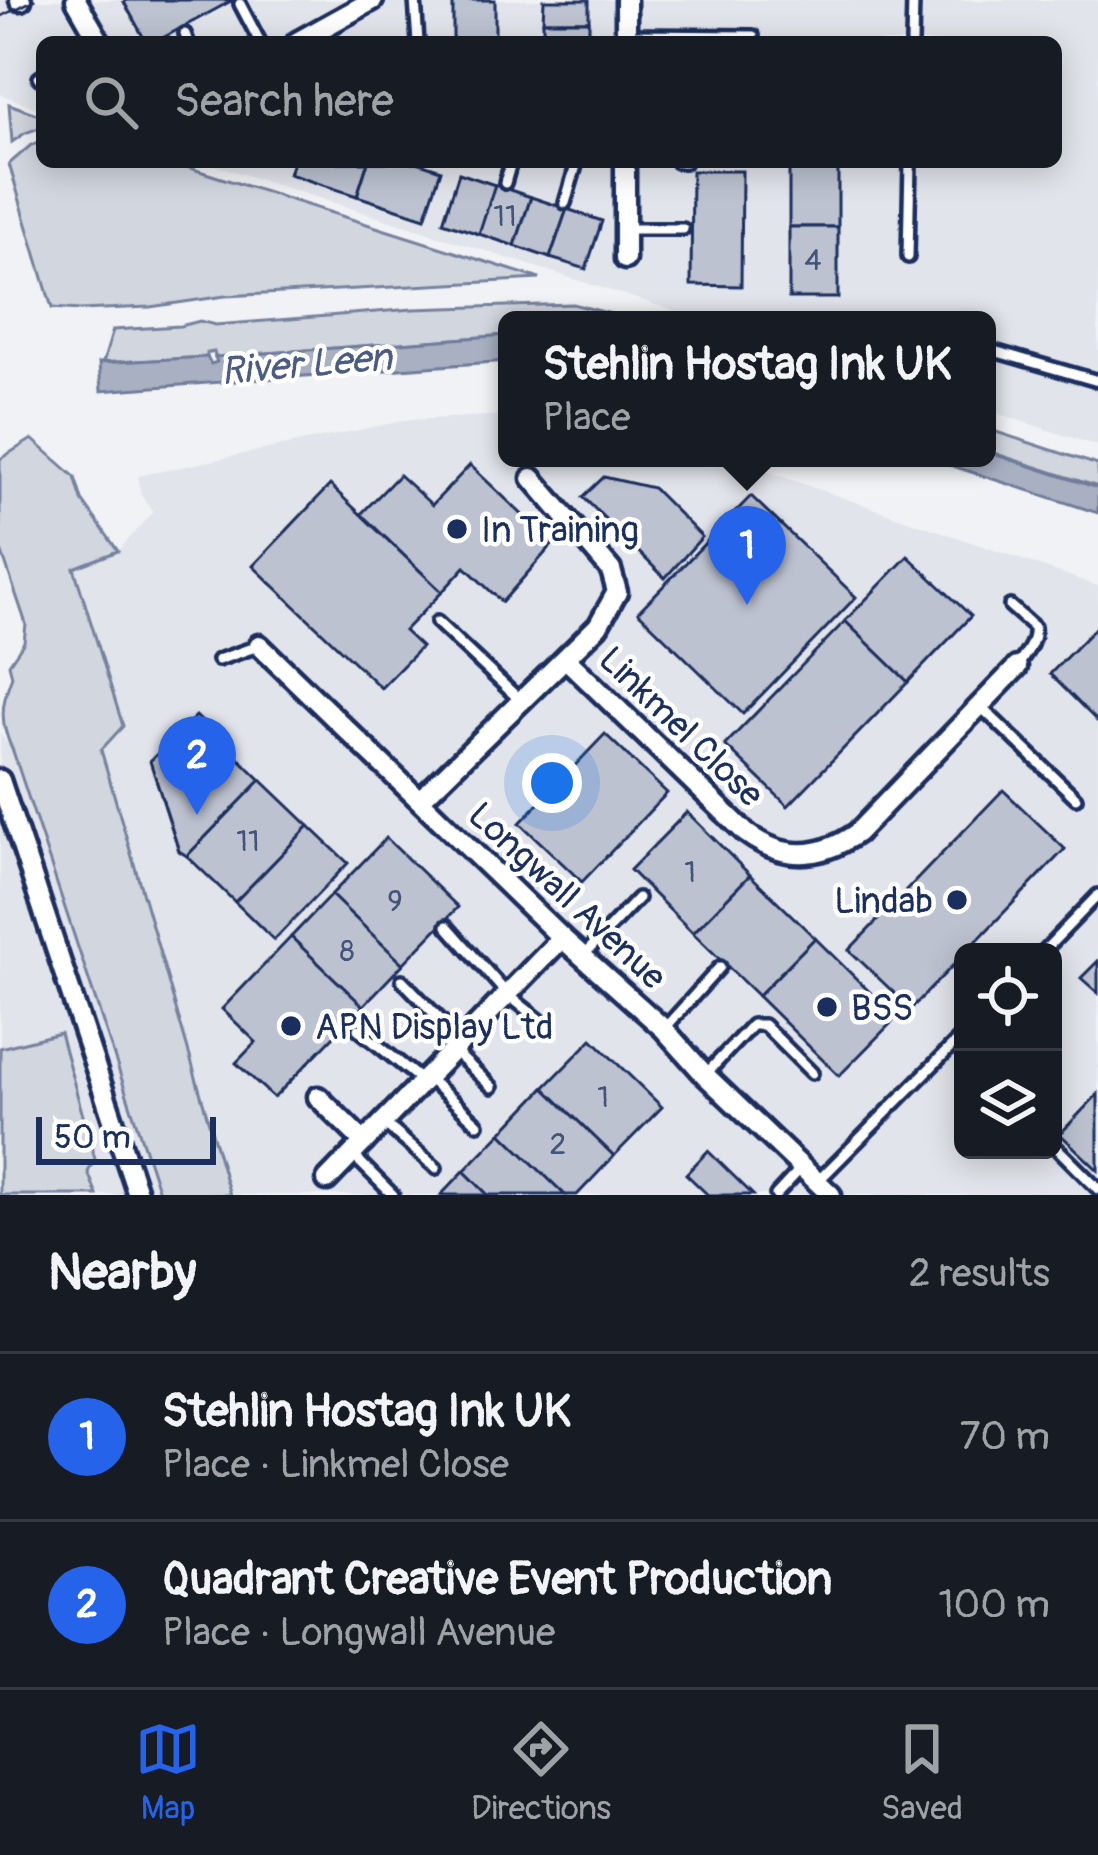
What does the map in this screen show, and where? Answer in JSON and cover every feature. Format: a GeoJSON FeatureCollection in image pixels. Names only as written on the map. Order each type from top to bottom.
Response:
{"type":"FeatureCollection","features":[{"type":"Feature","properties":{"kind":"street"},"geometry":{"type":"LineString","coordinates":[[76,0],[97,36]]}},
{"type":"Feature","properties":{"kind":"street"},"geometry":{"type":"LineString","coordinates":[[310,36],[373,0]]}},
{"type":"Feature","properties":{"kind":"street"},"geometry":{"type":"LineString","coordinates":[[626,0],[626,36]]}},
{"type":"Feature","properties":{"kind":"street"},"geometry":{"type":"LineString","coordinates":[[625,168],[625,259]]}},
{"type":"Feature","properties":{"kind":"street","name":"Linkmel Close"},"geometry":{"type":"LineString","coordinates":[[420,800],[598,626],[617,592],[610,570],[532,478]]}},
{"type":"Feature","properties":{"kind":"street","name":"Longwall Avenue"},"geometry":{"type":"LineString","coordinates":[[259,645],[582,957],[664,1029],[705,1075],[824,1188]]}},
{"type":"Feature","properties":{"kind":"street","name":"Linkmel Close"},"geometry":{"type":"LineString","coordinates":[[566,659],[746,833],[765,847],[796,853],[839,846],[857,833],[1017,667]]}},
{"type":"Feature","properties":{"kind":"street"},"geometry":{"type":"LineString","coordinates":[[0,780],[138,1195]]}},
{"type":"Feature","properties":{"kind":"street"},"geometry":{"type":"LineString","coordinates":[[320,1188],[562,938]]}},
{"type":"Feature","properties":{"kind":"street"},"geometry":{"type":"LineString","coordinates":[[318,1097],[358,1148]]}},
{"type":"Feature","properties":{"kind":"lane"},"geometry":{"type":"LineString","coordinates":[[416,0],[418,36]]}},
{"type":"Feature","properties":{"kind":"lane"},"geometry":{"type":"LineString","coordinates":[[912,36],[913,0]]}},
{"type":"Feature","properties":{"kind":"lane"},"geometry":{"type":"LineString","coordinates":[[240,4],[257,36]]}},
{"type":"Feature","properties":{"kind":"lane"},"geometry":{"type":"LineString","coordinates":[[505,182],[510,168]]}},
{"type":"Feature","properties":{"kind":"lane"},"geometry":{"type":"LineString","coordinates":[[566,203],[575,168]]}},
{"type":"Feature","properties":{"kind":"lane"},"geometry":{"type":"LineString","coordinates":[[908,257],[910,168]]}},
{"type":"Feature","properties":{"kind":"lane"},"geometry":{"type":"LineString","coordinates":[[625,229],[683,229]]}},
{"type":"Feature","properties":{"kind":"lane"},"geometry":{"type":"LineString","coordinates":[[996,352],[1098,381]]}},
{"type":"Feature","properties":{"kind":"lane","name":"Linkmel Close"},"geometry":{"type":"LineString","coordinates":[[1010,606],[1034,627],[1033,642],[1017,667]]}},
{"type":"Feature","properties":{"kind":"lane"},"geometry":{"type":"LineString","coordinates":[[437,622],[522,702]]}},
{"type":"Feature","properties":{"kind":"lane"},"geometry":{"type":"LineString","coordinates":[[218,660],[259,645]]}},
{"type":"Feature","properties":{"kind":"lane"},"geometry":{"type":"LineString","coordinates":[[979,705],[1076,798]]}},
{"type":"Feature","properties":{"kind":"lane"},"geometry":{"type":"LineString","coordinates":[[1052,943],[1098,895]]}},
{"type":"Feature","properties":{"kind":"lane"},"geometry":{"type":"LineString","coordinates":[[582,957],[638,898]]}},
{"type":"Feature","properties":{"kind":"lane"},"geometry":{"type":"LineString","coordinates":[[447,926],[507,994],[541,1021]]}},
{"type":"Feature","properties":{"kind":"lane"},"geometry":{"type":"LineString","coordinates":[[664,1029],[720,967]]}},
{"type":"Feature","properties":{"kind":"lane"},"geometry":{"type":"LineString","coordinates":[[402,980],[492,1087]]}},
{"type":"Feature","properties":{"kind":"lane"},"geometry":{"type":"LineString","coordinates":[[705,1075],[752,1025],[764,1024],[812,1073]]}},
{"type":"Feature","properties":{"kind":"lane"},"geometry":{"type":"LineString","coordinates":[[358,1029],[478,1124]]}},
{"type":"Feature","properties":{"kind":"lane"},"geometry":{"type":"LineString","coordinates":[[824,1188],[954,1044]]}},
{"type":"Feature","properties":{"kind":"lane"},"geometry":{"type":"LineString","coordinates":[[383,1122],[436,1168]]}},
{"type":"Feature","properties":{"kind":"lane"},"geometry":{"type":"LineString","coordinates":[[358,1148],[393,1195]]}},
{"type":"Feature","properties":{"kind":"lane"},"geometry":{"type":"LineString","coordinates":[[1062,1153],[1098,1189]]}},
{"type":"Feature","properties":{"kind":"lane"},"geometry":{"type":"LineString","coordinates":[[776,1195],[802,1168]]}},
{"type":"Feature","properties":{"kind":"shaded area"},"geometry":{"type":"Polygon","coordinates":[[[0,0],[1098,0],[1098,446],[996,413],[996,311],[675,311],[224,168],[1062,168],[1062,36],[36,36],[36,108],[0,94],[0,0]]]}},
{"type":"Feature","properties":{"kind":"shaded area"},"geometry":{"type":"Polygon","coordinates":[[[9,104],[36,114],[36,129],[12,142],[9,104]]]}},
{"type":"Feature","properties":{"kind":"shaded area"},"geometry":{"type":"Polygon","coordinates":[[[36,144],[36,168],[190,168],[540,279],[225,296],[150,307],[52,308],[9,164],[36,144]]]}},
{"type":"Feature","properties":{"kind":"shaded area"},"geometry":{"type":"Polygon","coordinates":[[[573,304],[600,311],[498,311],[498,336],[103,363],[113,330],[413,309],[573,304]]]}},
{"type":"Feature","properties":{"kind":"shaded area"},"geometry":{"type":"Polygon","coordinates":[[[498,415],[498,467],[754,467],[1098,586],[1098,1195],[230,1195],[101,750],[123,726],[74,568],[118,551],[153,512],[141,495],[138,476],[407,420],[498,415]]]}},
{"type":"Feature","properties":{"kind":"shaded area"},"geometry":{"type":"Polygon","coordinates":[[[996,432],[1098,465],[1098,487],[996,454],[996,432]]]}},
{"type":"Feature","properties":{"kind":"shaded area"},"geometry":{"type":"Polygon","coordinates":[[[32,439],[75,477],[82,500],[118,551],[74,568],[123,726],[101,750],[230,1195],[160,1195],[6,732],[3,715],[12,676],[9,664],[24,642],[26,624],[0,547],[0,459],[32,439]]]}},
{"type":"Feature","properties":{"kind":"shaded area"},"geometry":{"type":"Polygon","coordinates":[[[0,733],[13,751],[160,1195],[0,1195],[0,733]]]}},
{"type":"Feature","properties":{"kind":"shaded area"},"geometry":{"type":"Polygon","coordinates":[[[60,1033],[95,1159],[88,1172],[97,1195],[0,1195],[0,1048],[60,1033]]]}},
{"type":"Feature","properties":{"kind":"water","name":"River Leen"},"geometry":{"type":"Polygon","coordinates":[[[498,336],[498,362],[101,391],[99,363],[207,357],[211,364],[217,362],[215,357],[498,336]]]}},
{"type":"Feature","properties":{"kind":"water"},"geometry":{"type":"Polygon","coordinates":[[[996,455],[1098,488],[1098,513],[956,467],[996,467],[996,455]]]}},
{"type":"Feature","properties":{"kind":"building"},"geometry":{"type":"Polygon","coordinates":[[[233,0],[166,36],[143,36],[124,2],[233,0]]]}},
{"type":"Feature","properties":{"kind":"building"},"geometry":{"type":"Polygon","coordinates":[[[453,0],[495,0],[495,36],[453,36],[453,0]]]}},
{"type":"Feature","properties":{"kind":"building"},"geometry":{"type":"Polygon","coordinates":[[[544,0],[589,0],[589,21],[543,21],[544,0]]]}},
{"type":"Feature","properties":{"kind":"building"},"geometry":{"type":"Polygon","coordinates":[[[543,21],[589,21],[589,36],[543,36],[543,21]]]}},
{"type":"Feature","properties":{"kind":"building"},"geometry":{"type":"Polygon","coordinates":[[[291,168],[366,168],[357,196],[289,174],[291,168]]]}},
{"type":"Feature","properties":{"kind":"building"},"geometry":{"type":"Polygon","coordinates":[[[366,168],[441,170],[425,218],[357,196],[366,168]]]}},
{"type":"Feature","properties":{"kind":"building"},"geometry":{"type":"Polygon","coordinates":[[[789,168],[838,168],[838,227],[789,227],[789,168]]]}},
{"type":"Feature","properties":{"kind":"building"},"geometry":{"type":"Polygon","coordinates":[[[692,171],[742,171],[741,286],[691,285],[692,171]]]}},
{"type":"Feature","properties":{"kind":"building"},"geometry":{"type":"Polygon","coordinates":[[[459,173],[495,185],[479,234],[443,222],[459,173]]]}},
{"type":"Feature","properties":{"kind":"building"},"geometry":{"type":"Polygon","coordinates":[[[495,185],[531,197],[515,246],[479,234],[495,185]]]}},
{"type":"Feature","properties":{"kind":"building"},"geometry":{"type":"Polygon","coordinates":[[[531,197],[567,209],[550,258],[515,246],[531,197]]]}},
{"type":"Feature","properties":{"kind":"building"},"geometry":{"type":"Polygon","coordinates":[[[567,209],[602,221],[586,269],[550,258],[567,209]]]}},
{"type":"Feature","properties":{"kind":"building"},"geometry":{"type":"Polygon","coordinates":[[[789,227],[838,227],[838,298],[789,298],[789,227]]]}},
{"type":"Feature","properties":{"kind":"building","name":"In Training"},"geometry":{"type":"Polygon","coordinates":[[[470,465],[553,544],[502,602],[465,567],[442,592],[361,514],[399,475],[432,505],[470,465]]]}},
{"type":"Feature","properties":{"kind":"building","name":"In Training"},"geometry":{"type":"Polygon","coordinates":[[[604,477],[653,488],[702,537],[665,578],[583,497],[604,477]]]}},
{"type":"Feature","properties":{"kind":"building"},"geometry":{"type":"Polygon","coordinates":[[[330,485],[442,592],[404,631],[421,647],[381,688],[253,566],[330,485]]]}},
{"type":"Feature","properties":{"kind":"building"},"geometry":{"type":"Polygon","coordinates":[[[751,496],[856,597],[743,714],[638,612],[751,496]]]}},
{"type":"Feature","properties":{"kind":"building"},"geometry":{"type":"Polygon","coordinates":[[[908,556],[971,616],[908,682],[845,621],[908,556]]]}},
{"type":"Feature","properties":{"kind":"building"},"geometry":{"type":"Polygon","coordinates":[[[845,621],[908,682],[788,806],[725,745],[845,621]]]}},
{"type":"Feature","properties":{"kind":"building"},"geometry":{"type":"Polygon","coordinates":[[[1098,625],[1098,722],[1050,674],[1098,625]]]}},
{"type":"Feature","properties":{"kind":"building"},"geometry":{"type":"Polygon","coordinates":[[[196,716],[261,780],[187,856],[179,851],[150,761],[196,716]]]}},
{"type":"Feature","properties":{"kind":"building"},"geometry":{"type":"Polygon","coordinates":[[[605,734],[667,793],[582,882],[520,823],[605,734]]]}},
{"type":"Feature","properties":{"kind":"building"},"geometry":{"type":"Polygon","coordinates":[[[261,780],[309,826],[235,902],[187,856],[261,780]]]}},
{"type":"Feature","properties":{"kind":"building","name":"Lindab"},"geometry":{"type":"Polygon","coordinates":[[[1003,790],[1065,849],[975,943],[954,943],[954,964],[911,1009],[849,950],[1003,790]]]}},
{"type":"Feature","properties":{"kind":"building"},"geometry":{"type":"Polygon","coordinates":[[[687,812],[750,875],[693,933],[630,870],[687,812]]]}},
{"type":"Feature","properties":{"kind":"building"},"geometry":{"type":"Polygon","coordinates":[[[309,826],[348,863],[274,940],[235,902],[309,826]]]}},
{"type":"Feature","properties":{"kind":"building"},"geometry":{"type":"Polygon","coordinates":[[[386,838],[458,907],[403,964],[331,895],[386,838]]]}},
{"type":"Feature","properties":{"kind":"building"},"geometry":{"type":"Polygon","coordinates":[[[750,875],[815,938],[758,996],[693,933],[750,875]]]}},
{"type":"Feature","properties":{"kind":"building"},"geometry":{"type":"Polygon","coordinates":[[[331,895],[403,964],[363,1006],[291,937],[331,895]]]}},
{"type":"Feature","properties":{"kind":"building","name":"APN Display Ltd"},"geometry":{"type":"Polygon","coordinates":[[[291,937],[363,1006],[274,1098],[236,1063],[256,1042],[222,1009],[291,937]]]}},
{"type":"Feature","properties":{"kind":"building","name":"BSS"},"geometry":{"type":"Polygon","coordinates":[[[815,938],[896,1018],[839,1076],[758,996],[815,938]]]}},
{"type":"Feature","properties":{"kind":"building"},"geometry":{"type":"Polygon","coordinates":[[[1098,961],[1098,993],[1081,978],[1098,961]]]}},
{"type":"Feature","properties":{"kind":"building"},"geometry":{"type":"Polygon","coordinates":[[[592,1039],[662,1107],[614,1156],[544,1088],[592,1039]]]}},
{"type":"Feature","properties":{"kind":"building"},"geometry":{"type":"Polygon","coordinates":[[[544,1088],[614,1156],[577,1195],[565,1195],[501,1133],[544,1088]]]}},
{"type":"Feature","properties":{"kind":"building"},"geometry":{"type":"Polygon","coordinates":[[[1098,1094],[1098,1170],[1062,1136],[1098,1094]]]}},
{"type":"Feature","properties":{"kind":"building"},"geometry":{"type":"Polygon","coordinates":[[[501,1133],[565,1195],[488,1195],[464,1171],[501,1133]]]}},
{"type":"Feature","properties":{"kind":"building"},"geometry":{"type":"Polygon","coordinates":[[[708,1151],[753,1195],[708,1195],[686,1174],[708,1151]]]}},
{"type":"Feature","properties":{"kind":"building"},"geometry":{"type":"Polygon","coordinates":[[[464,1171],[488,1195],[441,1195],[464,1171]]]}},
{"type":"Feature","properties":{"kind":"tram line"},"geometry":{"type":"LineString","coordinates":[[0,17],[34,0]]}},
{"type":"Feature","properties":{"kind":"place","name":"In Training"},"geometry":{"type":"Point","coordinates":[457,529]}},
{"type":"Feature","properties":{"kind":"place","name":"Stehlin Hostag Ink UK"},"geometry":{"type":"Point","coordinates":[747,605]}},
{"type":"Feature","properties":{"kind":"place","name":"Quadrant Creative Event Production"},"geometry":{"type":"Point","coordinates":[197,815]}},
{"type":"Feature","properties":{"kind":"place","name":"Lindab"},"geometry":{"type":"Point","coordinates":[957,900]}},
{"type":"Feature","properties":{"kind":"place","name":"BSS"},"geometry":{"type":"Point","coordinates":[827,1007]}},
{"type":"Feature","properties":{"kind":"place","name":"APN Display Ltd"},"geometry":{"type":"Point","coordinates":[291,1026]}}]}
